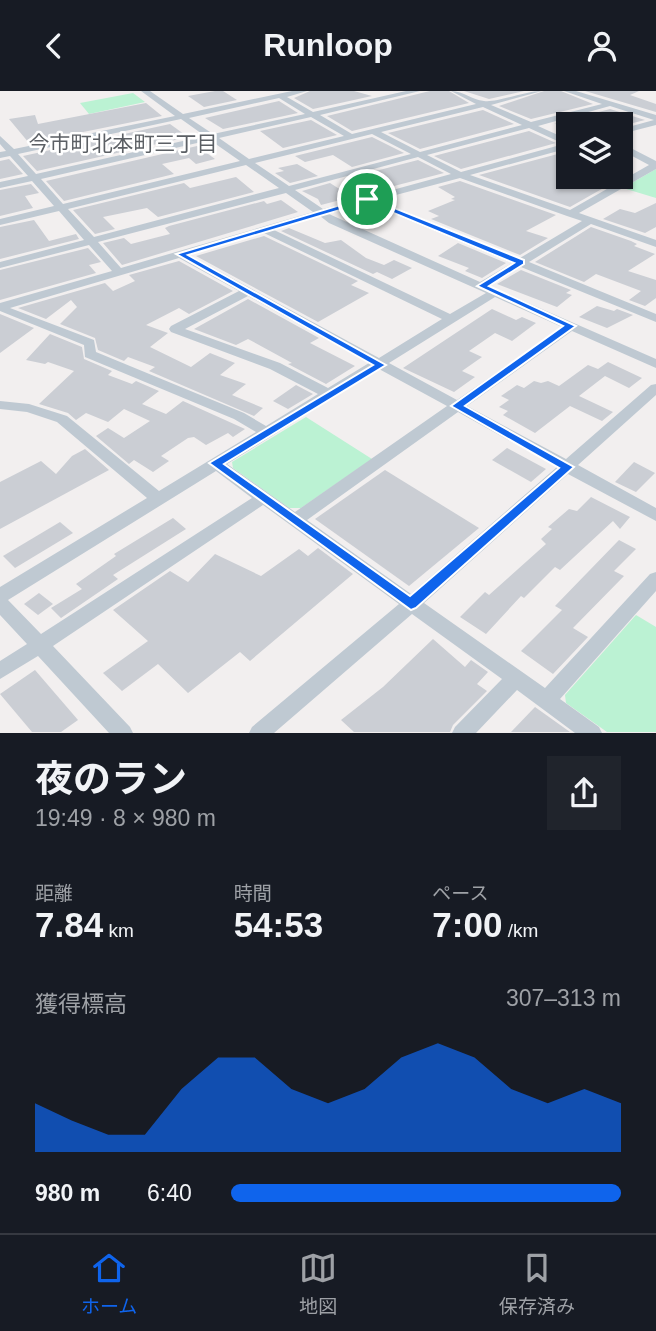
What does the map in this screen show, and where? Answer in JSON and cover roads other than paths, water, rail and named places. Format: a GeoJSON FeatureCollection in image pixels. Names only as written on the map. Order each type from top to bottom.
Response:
{"type":"FeatureCollection","features":[{"type":"Feature","properties":{"kind":"street"},"geometry":{"type":"LineString","coordinates":[[145,91],[320,213],[656,364]]}},
{"type":"Feature","properties":{"kind":"street"},"geometry":{"type":"LineString","coordinates":[[0,155],[303,91]]}},
{"type":"Feature","properties":{"kind":"street"},"geometry":{"type":"LineString","coordinates":[[0,185],[416,91]]}},
{"type":"Feature","properties":{"kind":"street"},"geometry":{"type":"LineString","coordinates":[[455,91],[556,138]]}},
{"type":"Feature","properties":{"kind":"street"},"geometry":{"type":"LineString","coordinates":[[0,222],[538,91]]}},
{"type":"Feature","properties":{"kind":"street"},"geometry":{"type":"LineString","coordinates":[[568,91],[656,120]]}},
{"type":"Feature","properties":{"kind":"street"},"geometry":{"type":"LineString","coordinates":[[280,96],[352,137]]}},
{"type":"Feature","properties":{"kind":"street"},"geometry":{"type":"LineString","coordinates":[[0,265],[610,104]]}},
{"type":"Feature","properties":{"kind":"street"},"geometry":{"type":"LineString","coordinates":[[633,128],[656,120]]}},
{"type":"Feature","properties":{"kind":"street"},"geometry":{"type":"LineString","coordinates":[[375,132],[460,174],[656,244]]}},
{"type":"Feature","properties":{"kind":"street"},"geometry":{"type":"LineString","coordinates":[[0,139],[119,272]]}},
{"type":"Feature","properties":{"kind":"street"},"geometry":{"type":"LineString","coordinates":[[2,309],[264,229],[556,148]]}},
{"type":"Feature","properties":{"kind":"street"},"geometry":{"type":"LineString","coordinates":[[633,153],[656,165]]}},
{"type":"Feature","properties":{"kind":"street"},"geometry":{"type":"LineString","coordinates":[[571,213],[656,165]]}},
{"type":"Feature","properties":{"kind":"street"},"geometry":{"type":"LineString","coordinates":[[367,199],[656,318]]}},
{"type":"Feature","properties":{"kind":"street"},"geometry":{"type":"LineString","coordinates":[[481,286],[590,221]]}},
{"type":"Feature","properties":{"kind":"street"},"geometry":{"type":"LineString","coordinates":[[264,229],[451,319]]}},
{"type":"Feature","properties":{"kind":"street"},"geometry":{"type":"LineString","coordinates":[[643,239],[656,231]]}},
{"type":"Feature","properties":{"kind":"street"},"geometry":{"type":"LineString","coordinates":[[180,254],[656,515]]}},
{"type":"Feature","properties":{"kind":"street"},"geometry":{"type":"LineString","coordinates":[[247,292],[175,329],[275,366],[330,395]]}},
{"type":"Feature","properties":{"kind":"street"},"geometry":{"type":"LineString","coordinates":[[0,596],[157,498],[381,365],[495,292]]}},
{"type":"Feature","properties":{"kind":"street"},"geometry":{"type":"LineString","coordinates":[[2,309],[90,343],[90,354],[239,416],[268,433]]}},
{"type":"Feature","properties":{"kind":"street"},"geometry":{"type":"LineString","coordinates":[[294,521],[571,326]]}},
{"type":"Feature","properties":{"kind":"street"},"geometry":{"type":"LineString","coordinates":[[259,733],[656,389]]}},
{"type":"Feature","properties":{"kind":"street"},"geometry":{"type":"LineString","coordinates":[[0,405],[29,408],[62,419],[157,498]]}},
{"type":"Feature","properties":{"kind":"street"},"geometry":{"type":"LineString","coordinates":[[215,463],[592,733]]}},
{"type":"Feature","properties":{"kind":"street"},"geometry":{"type":"LineString","coordinates":[[0,671],[263,498]]}},
{"type":"Feature","properties":{"kind":"street"},"geometry":{"type":"LineString","coordinates":[[547,700],[656,579]]}},
{"type":"Feature","properties":{"kind":"street"},"geometry":{"type":"LineString","coordinates":[[0,603],[123,733]]}},
{"type":"Feature","properties":{"kind":"street"},"geometry":{"type":"LineString","coordinates":[[462,733],[515,678]]}},
{"type":"Feature","properties":{"kind":"district","name":"今市町北本町三丁目"},"geometry":{"type":"Point","coordinates":[123,144]}}]}
